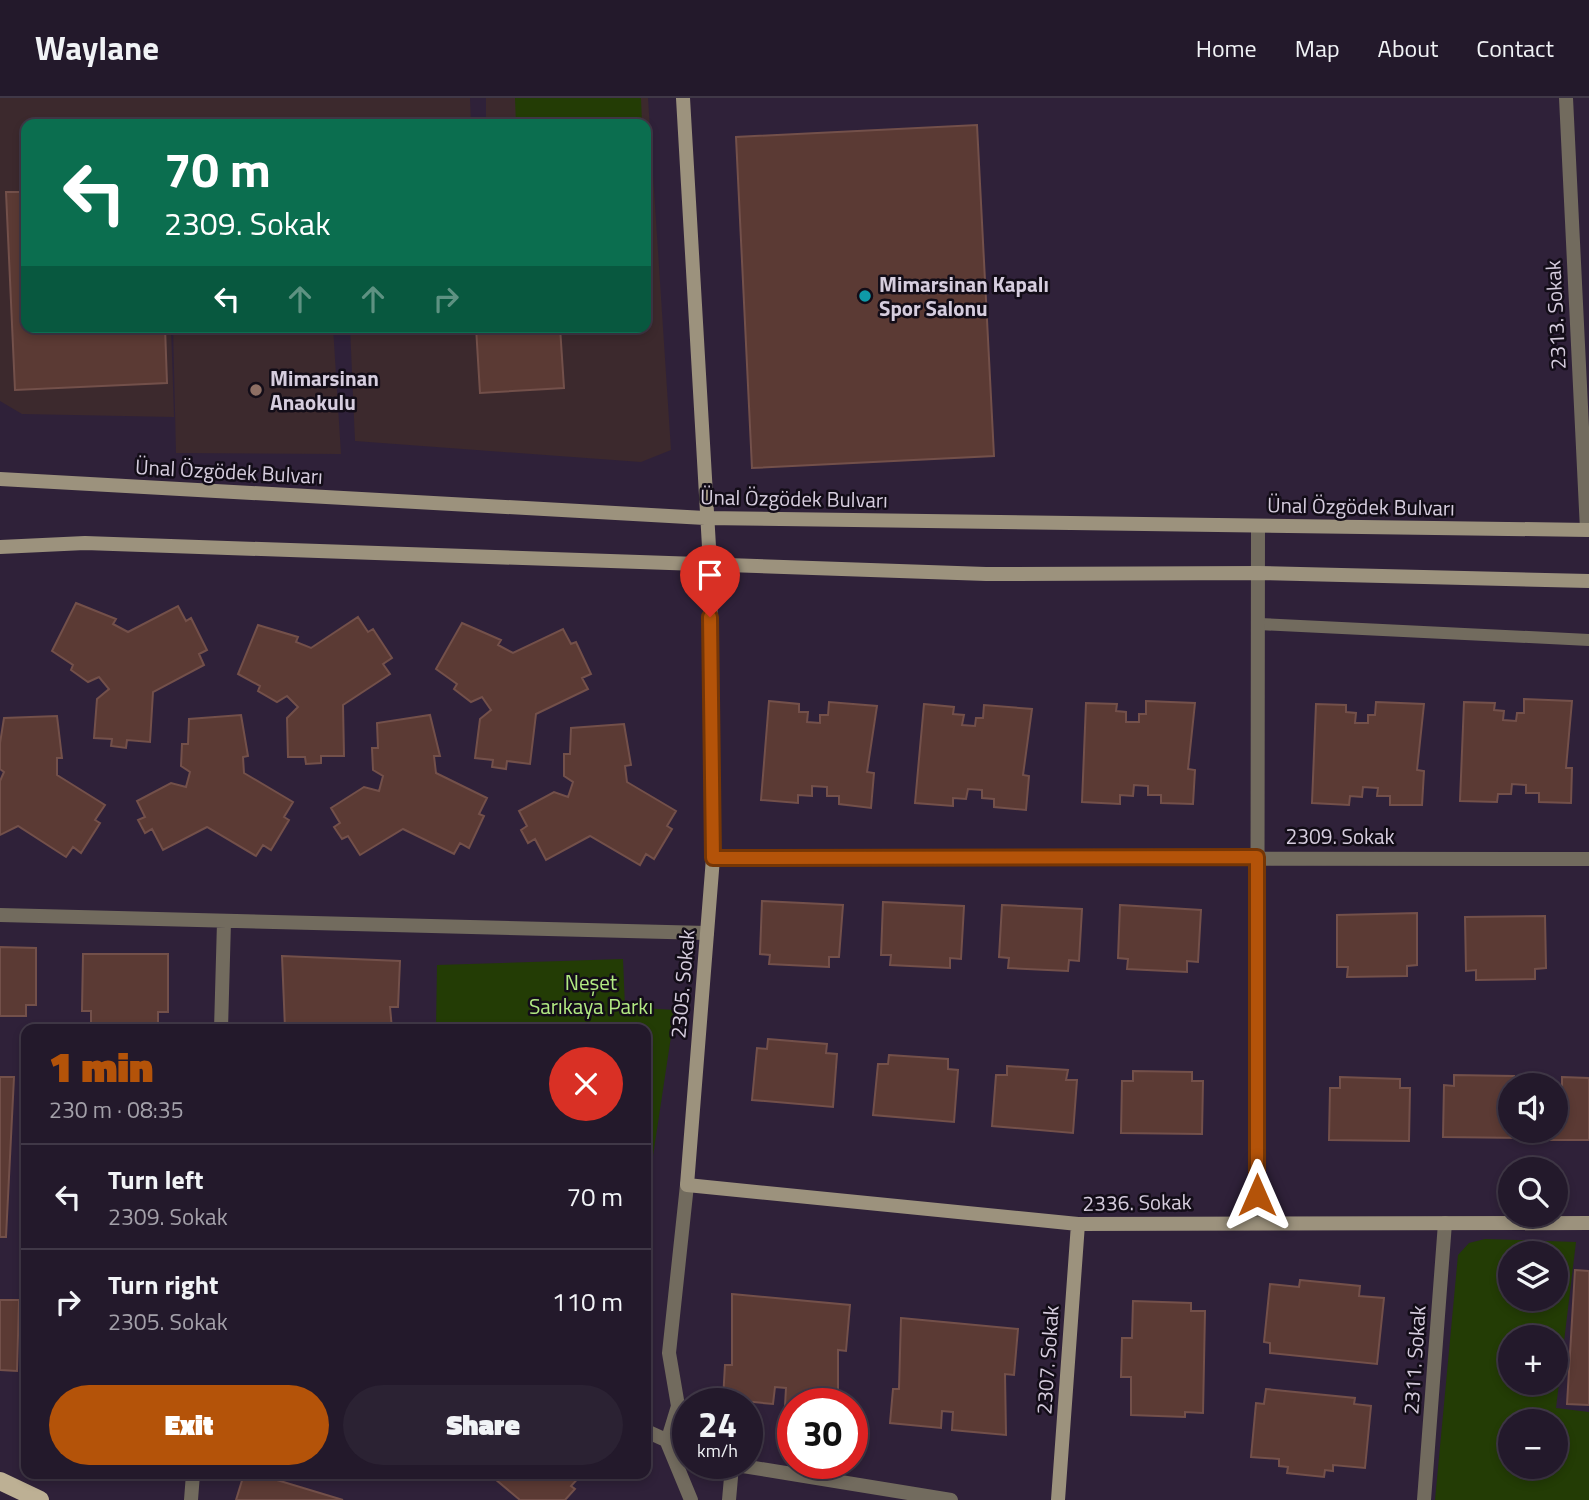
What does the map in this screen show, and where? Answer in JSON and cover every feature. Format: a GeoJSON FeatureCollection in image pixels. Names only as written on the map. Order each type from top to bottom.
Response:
{"type":"FeatureCollection","features":[{"type":"Feature","properties":{"kind":"main road","name":"2305. Sokak"},"geometry":{"type":"LineString","coordinates":[[683,98],[705,518],[710,564],[713,858],[687,1185]]}},
{"type":"Feature","properties":{"kind":"main road","name":"Ünal Özgödek Bulvarı"},"geometry":{"type":"LineString","coordinates":[[0,479],[705,518],[1588,530]]}},
{"type":"Feature","properties":{"kind":"main road"},"geometry":{"type":"LineString","coordinates":[[0,547],[85,543],[986,574],[1259,573],[1589,581]]}},
{"type":"Feature","properties":{"kind":"main road","name":"2336. Sokak"},"geometry":{"type":"LineString","coordinates":[[687,1185],[1078,1224],[1257,1221],[1589,1223]]}},
{"type":"Feature","properties":{"kind":"main road","name":"2307. Sokak"},"geometry":{"type":"LineString","coordinates":[[1058,1500],[1078,1224]]}},
{"type":"Feature","properties":{"kind":"main road"},"geometry":{"type":"LineString","coordinates":[[0,1481],[40,1500]]}},
{"type":"Feature","properties":{"kind":"street","name":"2313. Sokak"},"geometry":{"type":"LineString","coordinates":[[1566,98],[1588,530]]}},
{"type":"Feature","properties":{"kind":"street"},"geometry":{"type":"LineString","coordinates":[[1257,1221],[1258,526]]}},
{"type":"Feature","properties":{"kind":"street","name":"2309. Sokak"},"geometry":{"type":"LineString","coordinates":[[713,858],[1589,859]]}},
{"type":"Feature","properties":{"kind":"street"},"geometry":{"type":"LineString","coordinates":[[0,915],[707,933]]}},
{"type":"Feature","properties":{"kind":"street"},"geometry":{"type":"LineString","coordinates":[[220,1024],[224,922]]}},
{"type":"Feature","properties":{"kind":"street","name":"2305. Sokak"},"geometry":{"type":"LineString","coordinates":[[677,1388],[669,1353],[687,1185]]}},
{"type":"Feature","properties":{"kind":"street","name":"2311. Sokak"},"geometry":{"type":"LineString","coordinates":[[1424,1500],[1445,1223]]}},
{"type":"Feature","properties":{"kind":"street","name":"2305. Sokak"},"geometry":{"type":"LineString","coordinates":[[667,1442],[672,1433]]}},
{"type":"Feature","properties":{"kind":"street"},"geometry":{"type":"LineString","coordinates":[[651,1434],[672,1444]]}},
{"type":"Feature","properties":{"kind":"street"},"geometry":{"type":"LineString","coordinates":[[667,1442],[691,1500]]}},
{"type":"Feature","properties":{"kind":"street"},"geometry":{"type":"LineString","coordinates":[[763,1470],[951,1500]]}},
{"type":"Feature","properties":{"kind":"street"},"geometry":{"type":"LineString","coordinates":[[191,1500],[193,1479]]}},
{"type":"Feature","properties":{"kind":"street"},"geometry":{"type":"LineString","coordinates":[[729,1479],[729,1500]]}},
{"type":"Feature","properties":{"kind":"lane"},"geometry":{"type":"LineString","coordinates":[[1259,624],[1589,640]]}},
{"type":"Feature","properties":{"kind":"shaded area"},"geometry":{"type":"Polygon","coordinates":[[[0,98],[470,98],[471,119],[21,119],[21,333],[171,333],[174,417],[22,414],[0,401],[0,98]]]}},
{"type":"Feature","properties":{"kind":"shaded area"},"geometry":{"type":"Polygon","coordinates":[[[486,98],[648,98],[649,119],[486,119],[486,98]]]}},
{"type":"Feature","properties":{"kind":"shaded area"},"geometry":{"type":"Polygon","coordinates":[[[651,144],[671,450],[641,462],[355,441],[350,333],[651,333],[651,144]]]}},
{"type":"Feature","properties":{"kind":"shaded area","name":"Mimarsinan Anaokulu"},"geometry":{"type":"Polygon","coordinates":[[[173,333],[333,333],[341,454],[176,453],[173,333]]]}},
{"type":"Feature","properties":{"kind":"green space"},"geometry":{"type":"Polygon","coordinates":[[[515,98],[641,98],[642,119],[516,119],[515,98]]]}},
{"type":"Feature","properties":{"kind":"green space","name":"Neşet Sarıkaya Parkı"},"geometry":{"type":"Polygon","coordinates":[[[623,959],[625,1007],[675,1010],[651,1169],[651,1024],[436,1024],[437,965],[623,959]]]}},
{"type":"Feature","properties":{"kind":"green space"},"geometry":{"type":"Polygon","coordinates":[[[1485,1239],[1546,1241],[1498,1241],[1498,1311],[1568,1311],[1566,1325],[1498,1325],[1498,1395],[1558,1395],[1556,1408],[1564,1409],[1498,1409],[1498,1479],[1568,1479],[1568,1409],[1589,1412],[1589,1500],[1435,1500],[1458,1255],[1469,1243],[1485,1239]]]}},
{"type":"Feature","properties":{"kind":"green space"},"geometry":{"type":"Polygon","coordinates":[[[1568,1242],[1576,1242],[1568,1308],[1568,1242]]]}},
{"type":"Feature","properties":{"kind":"building","name":"Mimarsinan Kapalı Spor Salonu"},"geometry":{"type":"Polygon","coordinates":[[[977,125],[994,456],[752,468],[736,137],[977,125]]]}},
{"type":"Feature","properties":{"kind":"building"},"geometry":{"type":"Polygon","coordinates":[[[6,192],[21,192],[21,333],[165,333],[167,383],[15,390],[6,192]]]}},
{"type":"Feature","properties":{"kind":"building"},"geometry":{"type":"Polygon","coordinates":[[[476,333],[560,333],[564,388],[480,393],[476,333]]]}},
{"type":"Feature","properties":{"kind":"building"},"geometry":{"type":"Polygon","coordinates":[[[76,603],[116,619],[113,624],[128,632],[178,606],[186,621],[191,618],[207,650],[199,654],[204,665],[153,692],[150,742],[127,740],[126,748],[111,746],[112,739],[94,738],[97,699],[109,689],[99,677],[88,682],[71,670],[73,665],[52,651],[76,603]]]}},
{"type":"Feature","properties":{"kind":"building"},"geometry":{"type":"Polygon","coordinates":[[[358,617],[368,632],[373,629],[392,658],[383,664],[390,674],[343,705],[344,756],[321,756],[321,763],[306,764],[305,757],[288,757],[287,718],[298,707],[287,696],[277,702],[258,691],[260,686],[238,674],[258,625],[298,637],[296,642],[311,648],[358,617]]]}},
{"type":"Feature","properties":{"kind":"building"},"geometry":{"type":"Polygon","coordinates":[[[462,623],[501,640],[498,645],[513,653],[563,629],[571,644],[576,642],[591,674],[582,678],[588,689],[536,714],[530,764],[507,761],[506,769],[492,767],[493,760],[475,758],[480,719],[491,710],[482,697],[471,702],[454,689],[457,684],[436,669],[462,623]]]}},
{"type":"Feature","properties":{"kind":"building"},"geometry":{"type":"Polygon","coordinates":[[[1524,699],[1572,701],[1566,768],[1572,768],[1571,803],[1539,802],[1539,793],[1526,793],[1526,785],[1512,784],[1511,794],[1498,794],[1497,802],[1460,801],[1464,702],[1495,703],[1494,710],[1504,711],[1503,720],[1516,721],[1517,713],[1524,713],[1524,699]]]}},
{"type":"Feature","properties":{"kind":"building"},"geometry":{"type":"Polygon","coordinates":[[[769,701],[799,704],[799,712],[808,712],[807,722],[820,723],[820,715],[828,715],[829,702],[877,706],[867,772],[874,773],[871,808],[839,804],[839,796],[827,796],[827,787],[812,786],[812,796],[798,795],[798,803],[761,800],[769,701]]]}},
{"type":"Feature","properties":{"kind":"building"},"geometry":{"type":"Polygon","coordinates":[[[1146,701],[1195,703],[1188,769],[1195,770],[1193,804],[1161,803],[1161,795],[1148,795],[1148,786],[1134,785],[1133,796],[1120,795],[1120,804],[1082,802],[1086,703],[1117,704],[1116,711],[1126,712],[1126,722],[1139,722],[1139,714],[1146,714],[1146,701]]]}},
{"type":"Feature","properties":{"kind":"building"},"geometry":{"type":"Polygon","coordinates":[[[1376,702],[1424,704],[1417,770],[1424,771],[1422,805],[1390,805],[1390,796],[1377,796],[1378,788],[1363,787],[1362,797],[1350,796],[1349,805],[1312,803],[1316,704],[1346,705],[1346,712],[1356,713],[1355,723],[1368,723],[1368,715],[1375,715],[1376,702]]]}},
{"type":"Feature","properties":{"kind":"building"},"geometry":{"type":"Polygon","coordinates":[[[924,704],[954,707],[953,714],[964,715],[962,725],[975,726],[976,718],[983,718],[984,705],[1032,709],[1023,775],[1029,776],[1026,810],[994,807],[994,799],[982,798],[982,790],[968,789],[966,799],[953,798],[953,806],[915,803],[924,704]]]}},
{"type":"Feature","properties":{"kind":"building"},"geometry":{"type":"Polygon","coordinates":[[[241,715],[248,756],[243,757],[244,773],[293,802],[284,817],[289,820],[271,850],[263,845],[256,856],[207,827],[163,850],[152,829],[145,833],[138,820],[145,817],[137,801],[171,783],[186,787],[190,772],[181,766],[182,744],[188,744],[189,719],[241,715]]]}},
{"type":"Feature","properties":{"kind":"building"},"geometry":{"type":"Polygon","coordinates":[[[430,715],[440,756],[434,756],[436,773],[487,798],[479,814],[484,816],[469,848],[460,843],[454,854],[403,829],[360,855],[348,836],[342,839],[334,827],[340,823],[331,808],[364,787],[379,791],[383,776],[373,770],[372,748],[378,748],[377,723],[430,715]]]}},
{"type":"Feature","properties":{"kind":"building"},"geometry":{"type":"Polygon","coordinates":[[[57,716],[62,758],[57,758],[57,775],[105,805],[95,820],[100,823],[81,853],[73,847],[66,857],[18,826],[0,835],[0,781],[4,772],[0,769],[0,743],[4,718],[57,716]]]}},
{"type":"Feature","properties":{"kind":"building"},"geometry":{"type":"Polygon","coordinates":[[[624,724],[631,765],[625,766],[627,782],[676,811],[667,826],[672,829],[654,859],[646,854],[640,865],[590,836],[546,860],[535,839],[528,843],[521,830],[527,826],[519,811],[554,792],[568,797],[573,782],[564,776],[564,754],[570,754],[571,728],[624,724]]]}},
{"type":"Feature","properties":{"kind":"building"},"geometry":{"type":"Polygon","coordinates":[[[762,901],[843,905],[839,957],[829,957],[829,967],[769,964],[770,955],[760,954],[762,901]]]}},
{"type":"Feature","properties":{"kind":"building"},"geometry":{"type":"Polygon","coordinates":[[[883,902],[964,906],[961,959],[950,958],[950,968],[890,965],[891,955],[881,955],[883,902]]]}},
{"type":"Feature","properties":{"kind":"building"},"geometry":{"type":"Polygon","coordinates":[[[1002,905],[1082,909],[1079,961],[1069,960],[1068,971],[1008,968],[1009,958],[999,957],[1002,905]]]}},
{"type":"Feature","properties":{"kind":"building"},"geometry":{"type":"Polygon","coordinates":[[[1120,905],[1201,910],[1198,962],[1187,961],[1187,972],[1127,969],[1128,959],[1118,958],[1120,905]]]}},
{"type":"Feature","properties":{"kind":"building"},"geometry":{"type":"Polygon","coordinates":[[[1417,913],[1417,965],[1407,966],[1407,976],[1347,977],[1348,967],[1337,967],[1337,915],[1417,913]]]}},
{"type":"Feature","properties":{"kind":"building"},"geometry":{"type":"Polygon","coordinates":[[[1545,916],[1546,968],[1535,969],[1535,979],[1476,980],[1476,970],[1466,971],[1465,917],[1545,916]]]}},
{"type":"Feature","properties":{"kind":"building"},"geometry":{"type":"Polygon","coordinates":[[[0,947],[36,948],[36,1005],[26,1005],[26,1016],[0,1016],[0,947]]]}},
{"type":"Feature","properties":{"kind":"building"},"geometry":{"type":"Polygon","coordinates":[[[83,954],[168,954],[168,1012],[158,1012],[158,1023],[91,1023],[91,1011],[82,1011],[83,954]]]}},
{"type":"Feature","properties":{"kind":"building"},"geometry":{"type":"Polygon","coordinates":[[[282,956],[400,961],[398,1007],[390,1007],[392,1024],[285,1024],[282,956]]]}},
{"type":"Feature","properties":{"kind":"building"},"geometry":{"type":"Polygon","coordinates":[[[768,1039],[827,1044],[826,1053],[837,1054],[833,1107],[752,1100],[757,1048],[767,1049],[768,1039]]]}},
{"type":"Feature","properties":{"kind":"building"},"geometry":{"type":"Polygon","coordinates":[[[889,1055],[948,1059],[948,1069],[958,1070],[954,1122],[873,1115],[878,1064],[888,1064],[889,1055]]]}},
{"type":"Feature","properties":{"kind":"building"},"geometry":{"type":"Polygon","coordinates":[[[1007,1066],[1068,1070],[1066,1080],[1077,1080],[1073,1133],[992,1126],[996,1075],[1007,1075],[1007,1066]]]}},
{"type":"Feature","properties":{"kind":"building"},"geometry":{"type":"Polygon","coordinates":[[[1133,1071],[1192,1072],[1192,1081],[1203,1081],[1202,1134],[1121,1133],[1122,1081],[1133,1081],[1133,1071]]]}},
{"type":"Feature","properties":{"kind":"building"},"geometry":{"type":"Polygon","coordinates":[[[1454,1075],[1498,1076],[1498,1138],[1443,1137],[1444,1085],[1454,1086],[1454,1075]]]}},
{"type":"Feature","properties":{"kind":"building"},"geometry":{"type":"Polygon","coordinates":[[[0,1077],[14,1077],[6,1237],[0,1237],[0,1077]]]}},
{"type":"Feature","properties":{"kind":"building"},"geometry":{"type":"Polygon","coordinates":[[[1340,1077],[1400,1079],[1400,1088],[1410,1088],[1409,1141],[1329,1140],[1330,1088],[1340,1088],[1340,1077]]]}},
{"type":"Feature","properties":{"kind":"building"},"geometry":{"type":"Polygon","coordinates":[[[1568,1077],[1589,1078],[1589,1140],[1568,1140],[1568,1077]]]}},
{"type":"Feature","properties":{"kind":"building"},"geometry":{"type":"Polygon","coordinates":[[[1575,1270],[1589,1271],[1589,1405],[1567,1404],[1575,1270]]]}},
{"type":"Feature","properties":{"kind":"building"},"geometry":{"type":"Polygon","coordinates":[[[1300,1280],[1360,1286],[1359,1296],[1384,1298],[1377,1364],[1270,1353],[1270,1343],[1264,1342],[1270,1284],[1299,1287],[1300,1280]]]}},
{"type":"Feature","properties":{"kind":"building"},"geometry":{"type":"Polygon","coordinates":[[[732,1294],[850,1305],[846,1351],[838,1350],[838,1388],[775,1387],[773,1404],[763,1403],[763,1388],[724,1388],[725,1365],[732,1365],[732,1294]]]}},
{"type":"Feature","properties":{"kind":"building"},"geometry":{"type":"Polygon","coordinates":[[[0,1300],[19,1300],[17,1371],[0,1370],[0,1300]]]}},
{"type":"Feature","properties":{"kind":"building"},"geometry":{"type":"Polygon","coordinates":[[[1133,1301],[1191,1303],[1191,1311],[1205,1311],[1203,1413],[1185,1412],[1185,1417],[1131,1415],[1131,1377],[1121,1377],[1122,1338],[1132,1338],[1133,1301]]]}},
{"type":"Feature","properties":{"kind":"building"},"geometry":{"type":"Polygon","coordinates":[[[901,1318],[1018,1329],[1014,1375],[1005,1374],[1006,1435],[952,1430],[953,1412],[942,1411],[941,1428],[890,1423],[893,1389],[899,1389],[901,1318]]]}},
{"type":"Feature","properties":{"kind":"building"},"geometry":{"type":"Polygon","coordinates":[[[1266,1389],[1355,1398],[1354,1404],[1371,1406],[1365,1468],[1333,1465],[1333,1471],[1325,1470],[1324,1477],[1287,1473],[1288,1467],[1279,1466],[1279,1459],[1251,1457],[1256,1403],[1264,1404],[1266,1389]]]}},
{"type":"Feature","properties":{"kind":"building"},"geometry":{"type":"Polygon","coordinates":[[[242,1479],[274,1479],[343,1500],[236,1500],[242,1479]]]}},
{"type":"Feature","properties":{"kind":"building"},"geometry":{"type":"Polygon","coordinates":[[[495,1479],[577,1479],[571,1486],[575,1489],[565,1500],[520,1500],[495,1479]]]}},
{"type":"Feature","properties":{"kind":"place","name":"Mimarsinan Kapalı Spor Salonu"},"geometry":{"type":"Point","coordinates":[865,296]}},
{"type":"Feature","properties":{"kind":"place","name":"Mimarsinan Anaokulu"},"geometry":{"type":"Point","coordinates":[256,390]}},
{"type":"Feature","properties":{"kind":"route"},"geometry":{"type":"LineString","coordinates":[[710,617],[713,858],[1257,857],[1257,1195]]}}]}
